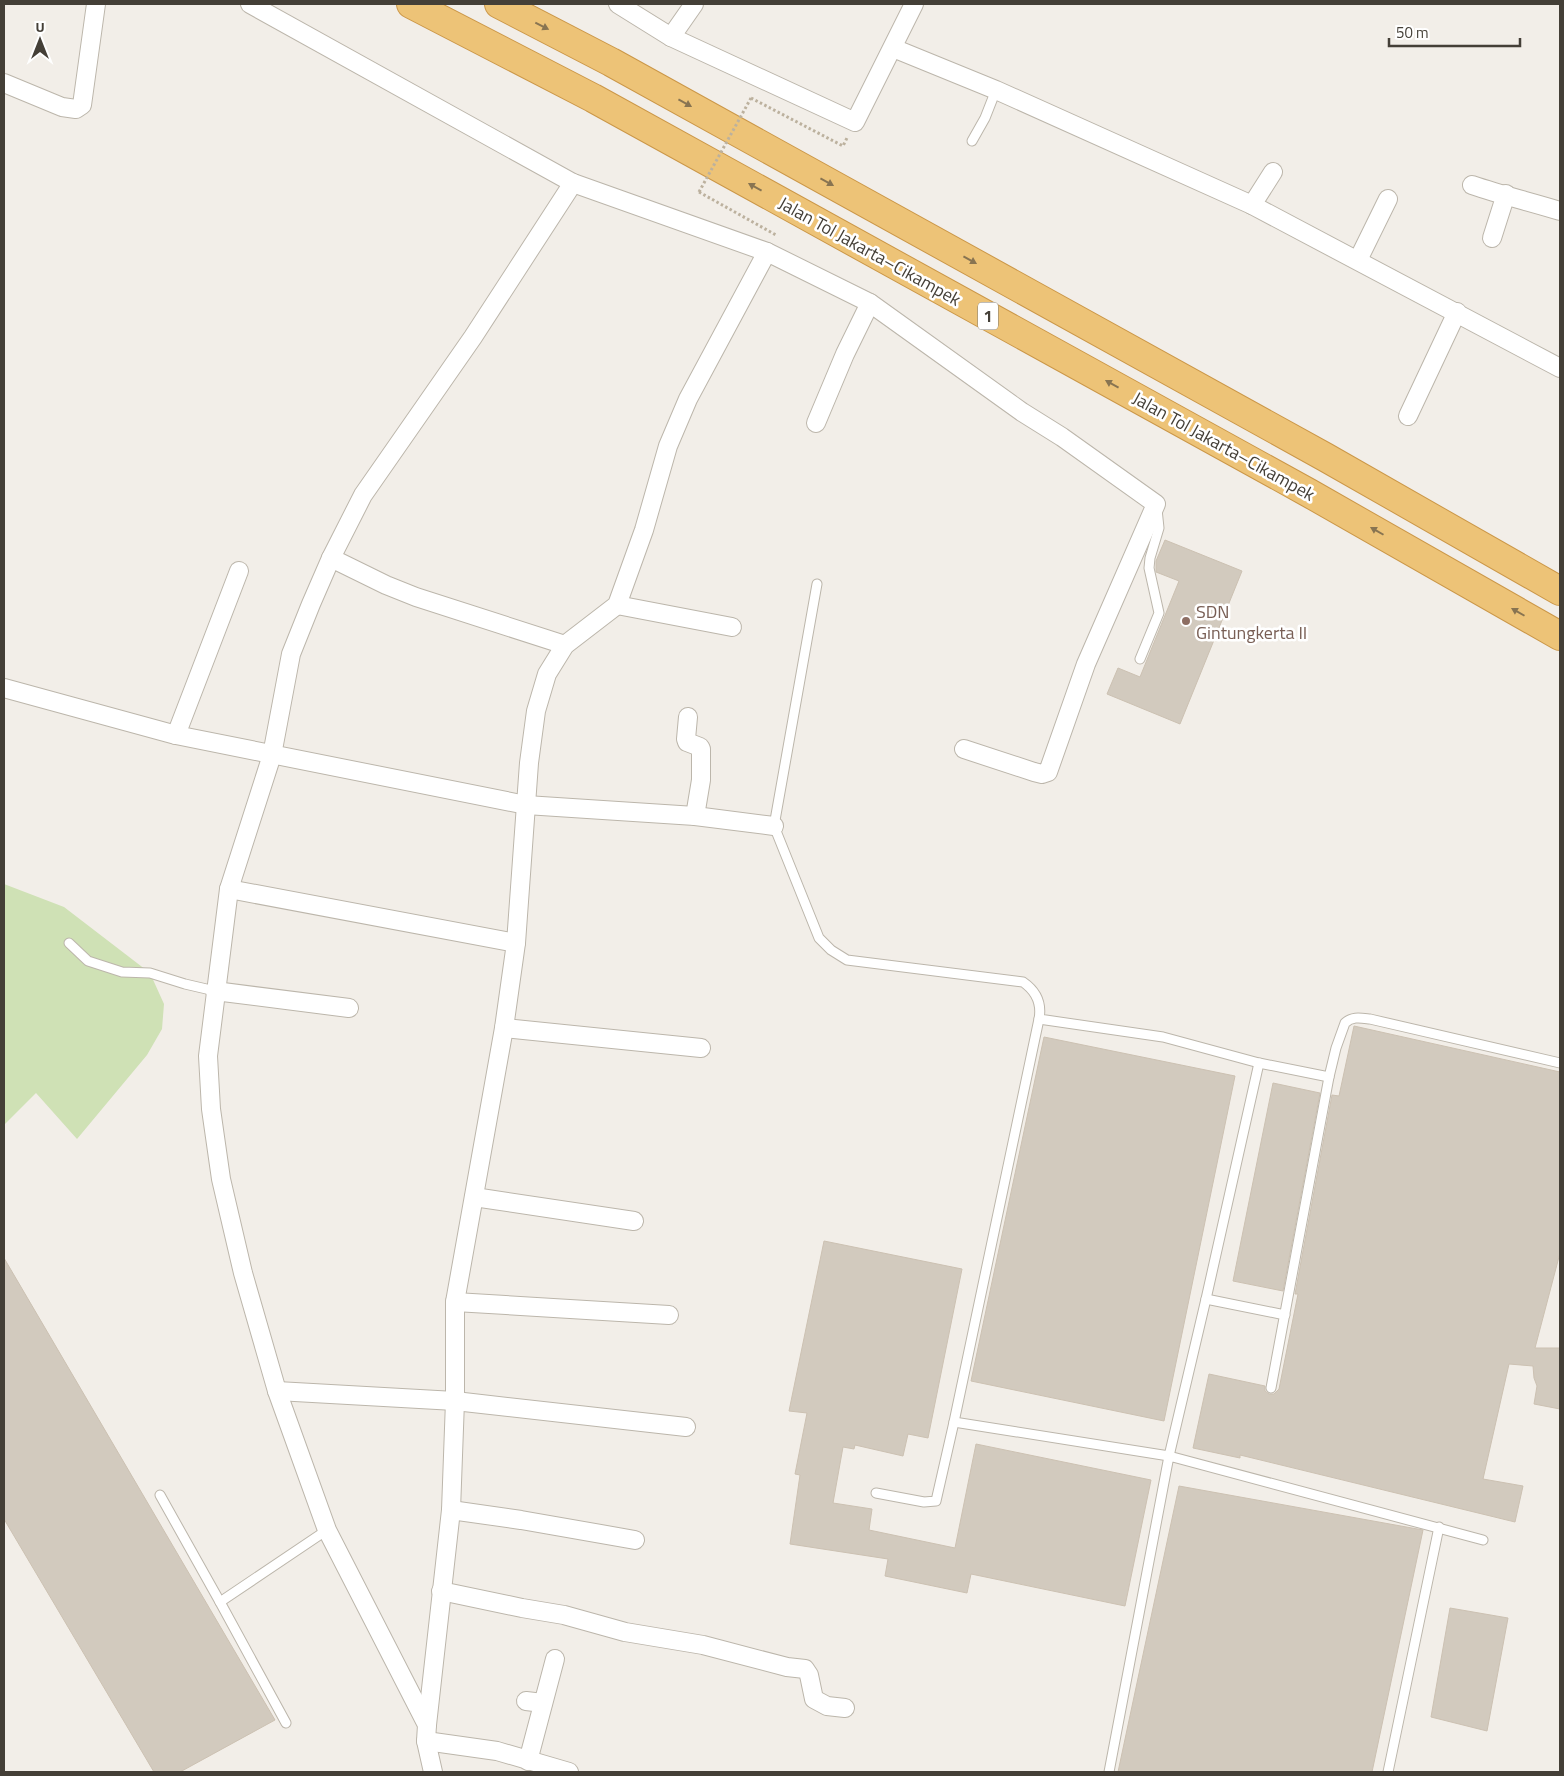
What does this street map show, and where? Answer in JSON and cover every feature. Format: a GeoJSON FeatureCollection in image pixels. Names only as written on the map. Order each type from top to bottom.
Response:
{"type":"FeatureCollection","features":[{"type":"Feature","properties":{"kind":"highway","name":"Jalan Tol Jakarta–Cikampek"},"geometry":{"type":"LineString","coordinates":[[412,4],[593,98],[1300,488],[1560,636]]}},
{"type":"Feature","properties":{"kind":"highway","name":"1"},"geometry":{"type":"LineString","coordinates":[[499,4],[629,72],[1325,457],[1560,591]]}},
{"type":"Feature","properties":{"kind":"street"},"geometry":{"type":"LineString","coordinates":[[4,83],[62,107],[76,109],[82,105],[96,4]]}},
{"type":"Feature","properties":{"kind":"street"},"geometry":{"type":"LineString","coordinates":[[250,4],[573,183],[767,252],[870,303],[1022,412],[1156,504],[1086,664],[1048,772],[1042,774],[1034,772],[964,749]]}},
{"type":"Feature","properties":{"kind":"street"},"geometry":{"type":"LineString","coordinates":[[618,4],[671,36],[855,122],[914,4]]}},
{"type":"Feature","properties":{"kind":"street"},"geometry":{"type":"LineString","coordinates":[[671,36],[694,4]]}},
{"type":"Feature","properties":{"kind":"street"},"geometry":{"type":"LineString","coordinates":[[893,48],[996,90],[1252,205],[1560,368]]}},
{"type":"Feature","properties":{"kind":"street"},"geometry":{"type":"LineString","coordinates":[[1252,205],[1273,172]]}},
{"type":"Feature","properties":{"kind":"street"},"geometry":{"type":"LineString","coordinates":[[569,1772],[427,1733],[327,1530],[278,1391],[243,1273],[219,1162],[211,1109],[208,1056],[229,889],[272,755],[291,654],[311,604],[331,558],[364,495],[473,336],[573,183]]}},
{"type":"Feature","properties":{"kind":"street"},"geometry":{"type":"LineString","coordinates":[[1472,185],[1560,211]]}},
{"type":"Feature","properties":{"kind":"street"},"geometry":{"type":"LineString","coordinates":[[1492,238],[1506,194]]}},
{"type":"Feature","properties":{"kind":"street"},"geometry":{"type":"LineString","coordinates":[[1358,260],[1388,199]]}},
{"type":"Feature","properties":{"kind":"street"},"geometry":{"type":"LineString","coordinates":[[433,1772],[427,1733],[450,1510],[456,1401],[456,1302],[504,1028],[516,943],[529,763],[536,711],[547,674],[565,645],[617,605],[644,530],[668,446],[688,399],[767,252]]}},
{"type":"Feature","properties":{"kind":"street"},"geometry":{"type":"LineString","coordinates":[[816,423],[845,354],[870,303]]}},
{"type":"Feature","properties":{"kind":"street"},"geometry":{"type":"LineString","coordinates":[[1408,416],[1457,312]]}},
{"type":"Feature","properties":{"kind":"street"},"geometry":{"type":"LineString","coordinates":[[331,558],[386,585],[416,597],[565,645]]}},
{"type":"Feature","properties":{"kind":"street"},"geometry":{"type":"LineString","coordinates":[[176,734],[239,570]]}},
{"type":"Feature","properties":{"kind":"street"},"geometry":{"type":"LineString","coordinates":[[617,605],[732,627]]}},
{"type":"Feature","properties":{"kind":"street"},"geometry":{"type":"LineString","coordinates":[[4,688],[176,734],[526,805],[695,816],[774,826]]}},
{"type":"Feature","properties":{"kind":"street"},"geometry":{"type":"LineString","coordinates":[[688,717],[687,742],[690,745],[697,745],[702,749],[701,780],[695,816]]}},
{"type":"Feature","properties":{"kind":"street"},"geometry":{"type":"LineString","coordinates":[[229,889],[516,943]]}},
{"type":"Feature","properties":{"kind":"street"},"geometry":{"type":"LineString","coordinates":[[215,991],[349,1008]]}},
{"type":"Feature","properties":{"kind":"street"},"geometry":{"type":"LineString","coordinates":[[504,1028],[701,1048]]}},
{"type":"Feature","properties":{"kind":"street"},"geometry":{"type":"LineString","coordinates":[[474,1197],[634,1221]]}},
{"type":"Feature","properties":{"kind":"street"},"geometry":{"type":"LineString","coordinates":[[456,1302],[669,1315]]}},
{"type":"Feature","properties":{"kind":"street"},"geometry":{"type":"LineString","coordinates":[[278,1391],[456,1401],[686,1426]]}},
{"type":"Feature","properties":{"kind":"street"},"geometry":{"type":"LineString","coordinates":[[450,1510],[522,1520],[635,1540]]}},
{"type":"Feature","properties":{"kind":"street"},"geometry":{"type":"LineString","coordinates":[[441,1590],[564,1615],[625,1632],[703,1645],[787,1668],[805,1669],[809,1675],[814,1699],[827,1706],[845,1708]]}},
{"type":"Feature","properties":{"kind":"street"},"geometry":{"type":"LineString","coordinates":[[528,1761],[534,1702],[555,1659]]}},
{"type":"Feature","properties":{"kind":"lane"},"geometry":{"type":"LineString","coordinates":[[972,141],[985,118],[996,90]]}},
{"type":"Feature","properties":{"kind":"lane"},"geometry":{"type":"LineString","coordinates":[[1140,659],[1159,613],[1149,568],[1159,528],[1156,504]]}},
{"type":"Feature","properties":{"kind":"lane"},"geometry":{"type":"LineString","coordinates":[[817,584],[774,826],[819,938],[830,950],[847,960],[1023,982],[1032,988],[1041,1008],[936,1501],[924,1502],[876,1493]]}},
{"type":"Feature","properties":{"kind":"lane"},"geometry":{"type":"LineString","coordinates":[[69,943],[88,961],[122,972],[150,973],[215,991]]}},
{"type":"Feature","properties":{"kind":"lane"},"geometry":{"type":"LineString","coordinates":[[1271,1388],[1330,1077],[1336,1048],[1347,1020],[1356,1018],[1370,1019],[1560,1063]]}},
{"type":"Feature","properties":{"kind":"lane"},"geometry":{"type":"LineString","coordinates":[[1039,1019],[1163,1037],[1260,1063],[1330,1077]]}},
{"type":"Feature","properties":{"kind":"lane"},"geometry":{"type":"LineString","coordinates":[[1109,1772],[1169,1456],[1260,1063]]}},
{"type":"Feature","properties":{"kind":"lane"},"geometry":{"type":"LineString","coordinates":[[1206,1299],[1285,1315]]}},
{"type":"Feature","properties":{"kind":"lane"},"geometry":{"type":"LineString","coordinates":[[954,1422],[1169,1456],[1483,1540]]}},
{"type":"Feature","properties":{"kind":"lane"},"geometry":{"type":"LineString","coordinates":[[160,1495],[286,1723]]}},
{"type":"Feature","properties":{"kind":"lane"},"geometry":{"type":"LineString","coordinates":[[1388,1772],[1439,1527]]}},
{"type":"Feature","properties":{"kind":"lane"},"geometry":{"type":"LineString","coordinates":[[220,1602],[327,1530]]}},
{"type":"Feature","properties":{"kind":"path"},"geometry":{"type":"LineString","coordinates":[[776,235],[699,192],[751,98],[843,146]]}},
{"type":"Feature","properties":{"kind":"green space"},"geometry":{"type":"Polygon","coordinates":[[[4,884],[64,907],[150,973],[164,1004],[162,1029],[147,1055],[77,1139],[36,1093],[4,1125],[4,884]]]}},
{"type":"Feature","properties":{"kind":"building","name":"SDN Gintungkerta II"},"geometry":{"type":"Polygon","coordinates":[[[1165,540],[1242,571],[1180,724],[1107,694],[1118,668],[1140,677],[1179,581],[1156,572],[1156,561],[1165,540]]]}},
{"type":"Feature","properties":{"kind":"building"},"geometry":{"type":"Polygon","coordinates":[[[1354,1026],[1560,1072],[1560,1253],[1535,1348],[1560,1348],[1560,1409],[1534,1404],[1537,1386],[1533,1366],[1509,1364],[1483,1479],[1523,1486],[1515,1522],[1240,1455],[1240,1458],[1193,1448],[1209,1374],[1265,1386],[1265,1391],[1269,1394],[1274,1394],[1279,1389],[1298,1294],[1295,1294],[1332,1095],[1339,1096],[1354,1026]]]}},
{"type":"Feature","properties":{"kind":"building"},"geometry":{"type":"Polygon","coordinates":[[[1044,1037],[1235,1076],[1164,1421],[971,1381],[1044,1037]]]}},
{"type":"Feature","properties":{"kind":"building"},"geometry":{"type":"Polygon","coordinates":[[[1273,1083],[1320,1093],[1283,1291],[1233,1281],[1273,1083]]]}},
{"type":"Feature","properties":{"kind":"building"},"geometry":{"type":"Polygon","coordinates":[[[824,1241],[962,1269],[928,1438],[908,1434],[903,1456],[855,1445],[854,1449],[843,1447],[833,1503],[872,1509],[869,1530],[955,1548],[976,1444],[1151,1480],[1125,1606],[971,1574],[967,1593],[885,1576],[888,1559],[790,1544],[800,1475],[795,1474],[807,1413],[789,1411],[824,1241]]]}},
{"type":"Feature","properties":{"kind":"building"},"geometry":{"type":"Polygon","coordinates":[[[4,1258],[275,1720],[180,1772],[154,1772],[4,1519],[4,1258]]]}},
{"type":"Feature","properties":{"kind":"building"},"geometry":{"type":"Polygon","coordinates":[[[1179,1486],[1423,1530],[1372,1772],[1118,1772],[1179,1486]]]}},
{"type":"Feature","properties":{"kind":"building"},"geometry":{"type":"Polygon","coordinates":[[[1450,1608],[1508,1618],[1487,1731],[1431,1717],[1450,1608]]]}},
{"type":"Feature","properties":{"kind":"place","name":"SDN Gintungkerta II"},"geometry":{"type":"Point","coordinates":[1186,621]}}]}
